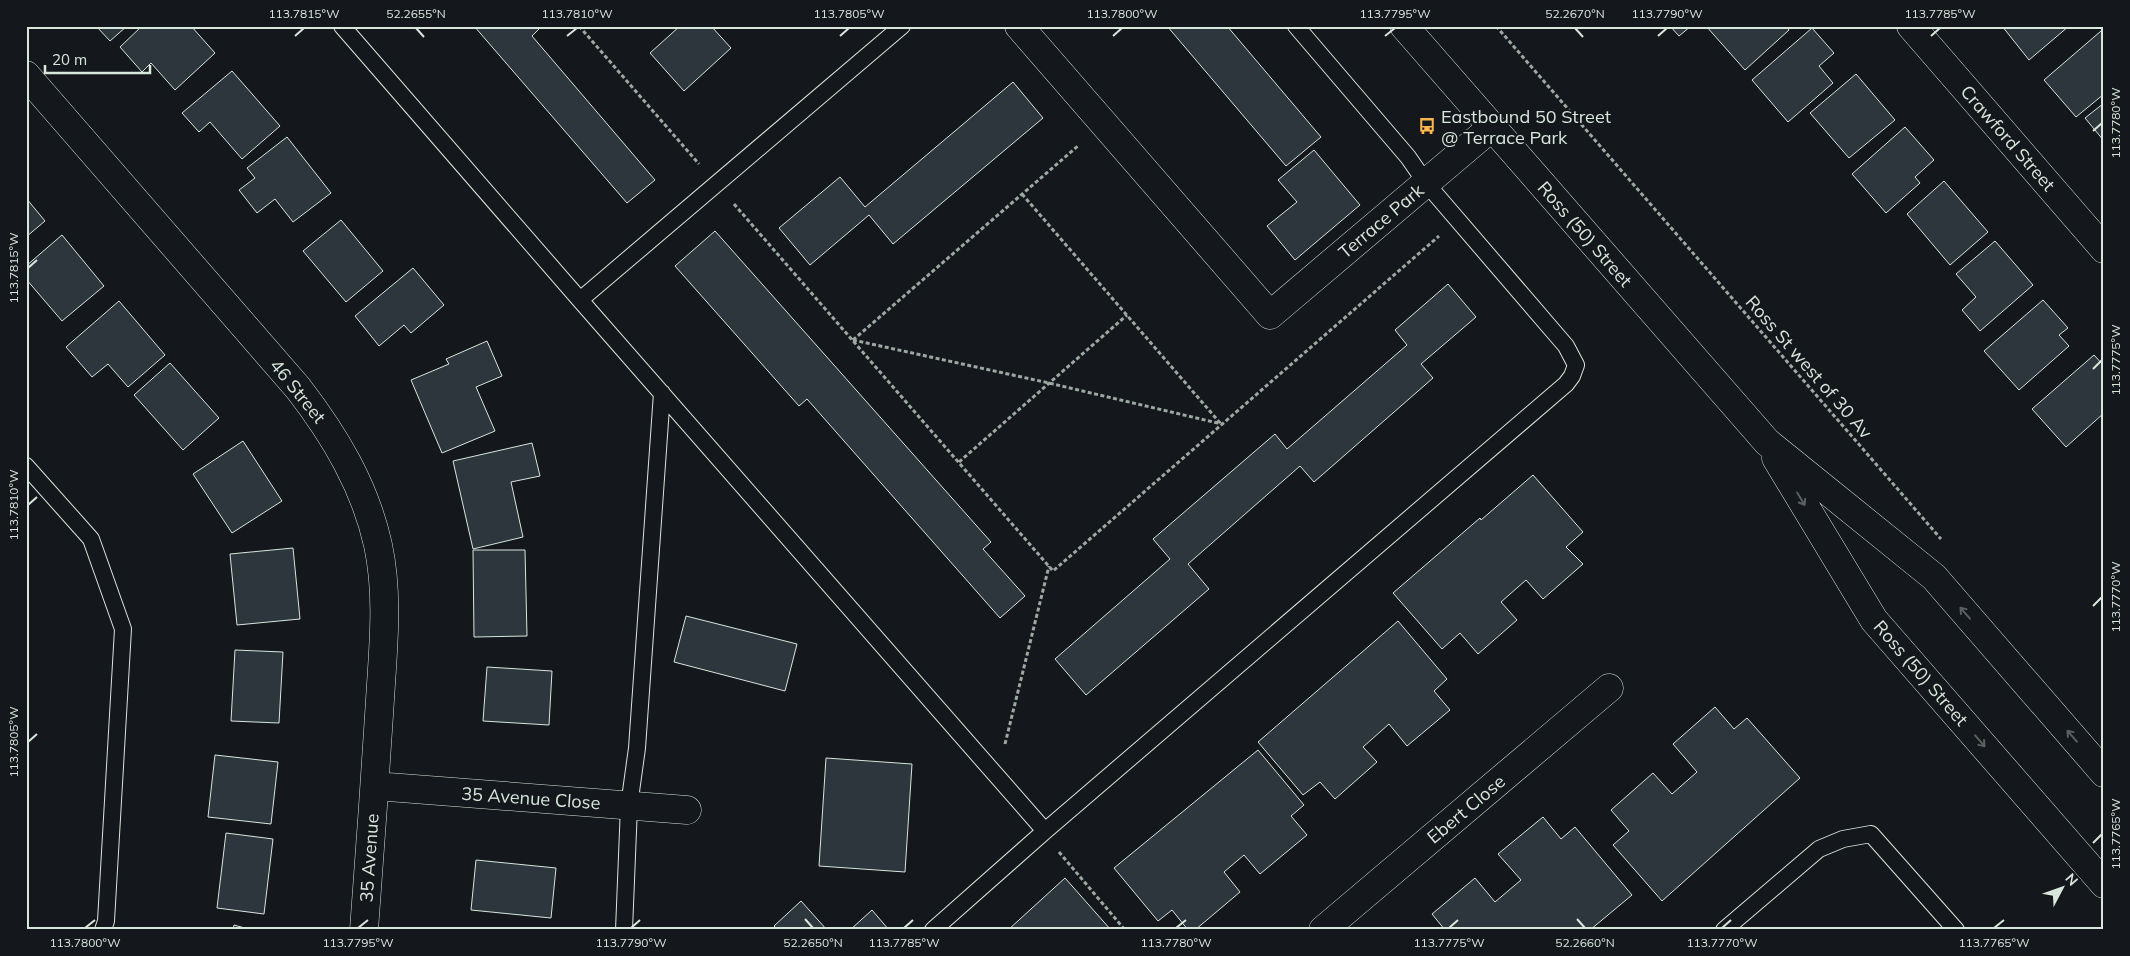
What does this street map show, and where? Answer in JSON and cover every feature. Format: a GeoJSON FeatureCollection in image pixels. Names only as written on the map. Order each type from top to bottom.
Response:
{"type":"FeatureCollection","features":[{"type":"Feature","properties":{"kind":"street"},"geometry":{"type":"LineString","coordinates":[[1019,26],[1104,124]]}},
{"type":"Feature","properties":{"kind":"street","name":"Ross (50) Street"},"geometry":{"type":"LineString","coordinates":[[1404,26],[1767,442],[1874,620],[2104,884]]}},
{"type":"Feature","properties":{"kind":"street","name":"Crawford Street"},"geometry":{"type":"LineString","coordinates":[[1912,26],[2104,249]]}},
{"type":"Feature","properties":{"kind":"street","name":"46 Street"},"geometry":{"type":"LineString","coordinates":[[26,75],[298,388],[327,426],[351,469],[367,506],[376,538],[383,582],[384,616],[375,786]]}},
{"type":"Feature","properties":{"kind":"street","name":"Terrace Park"},"geometry":{"type":"LineString","coordinates":[[1104,124],[1270,315],[1492,127]]}},
{"type":"Feature","properties":{"kind":"street","name":"Ross (50) Street"},"geometry":{"type":"LineString","coordinates":[[1767,442],[1934,576],[2104,772]]}},
{"type":"Feature","properties":{"kind":"street","name":"Ebert Close"},"geometry":{"type":"LineString","coordinates":[[1323,930],[1609,688]]}},
{"type":"Feature","properties":{"kind":"street","name":"35 Avenue Close"},"geometry":{"type":"LineString","coordinates":[[375,786],[688,810]]}},
{"type":"Feature","properties":{"kind":"street","name":"35 Avenue"},"geometry":{"type":"LineString","coordinates":[[364,930],[375,786]]}},
{"type":"Feature","properties":{"kind":"lane"},"geometry":{"type":"LineString","coordinates":[[342,26],[1045,830]]}},
{"type":"Feature","properties":{"kind":"lane"},"geometry":{"type":"LineString","coordinates":[[580,300],[902,26]]}},
{"type":"Feature","properties":{"kind":"lane"},"geometry":{"type":"LineString","coordinates":[[933,930],[1045,830],[1558,391],[1572,376],[1576,364],[1566,346],[1426,183],[1408,157],[1296,26]]}},
{"type":"Feature","properties":{"kind":"lane"},"geometry":{"type":"LineString","coordinates":[[624,930],[629,806],[637,748],[662,393]]}},
{"type":"Feature","properties":{"kind":"lane"},"geometry":{"type":"LineString","coordinates":[[26,466],[91,538],[123,629],[106,921],[103,930]]}},
{"type":"Feature","properties":{"kind":"lane"},"geometry":{"type":"LineString","coordinates":[[1724,930],[1819,849],[1843,839],[1871,834],[1956,930]]}},
{"type":"Feature","properties":{"kind":"path"},"geometry":{"type":"LineString","coordinates":[[579,26],[1053,571],[1439,236]]}},
{"type":"Feature","properties":{"kind":"path","name":"Ross St west of 30 Av"},"geometry":{"type":"LineString","coordinates":[[1496,26],[1942,540]]}},
{"type":"Feature","properties":{"kind":"path"},"geometry":{"type":"LineString","coordinates":[[852,340],[1104,124]]}},
{"type":"Feature","properties":{"kind":"path"},"geometry":{"type":"LineString","coordinates":[[1022,194],[1222,424]]}},
{"type":"Feature","properties":{"kind":"path"},"geometry":{"type":"LineString","coordinates":[[959,462],[1127,315]]}},
{"type":"Feature","properties":{"kind":"path"},"geometry":{"type":"LineString","coordinates":[[852,340],[1049,383],[1222,424]]}},
{"type":"Feature","properties":{"kind":"path"},"geometry":{"type":"LineString","coordinates":[[997,776],[1049,565]]}},
{"type":"Feature","properties":{"kind":"path"},"geometry":{"type":"LineString","coordinates":[[1045,830],[1053,846],[1125,930]]}},
{"type":"Feature","properties":{"kind":"building"},"geometry":{"type":"Polygon","coordinates":[[[96,26],[127,26],[110,41],[96,26]]]}},
{"type":"Feature","properties":{"kind":"building"},"geometry":{"type":"Polygon","coordinates":[[[142,26],[191,26],[215,53],[175,90],[151,63],[142,72],[120,47],[142,26]]]}},
{"type":"Feature","properties":{"kind":"building"},"geometry":{"type":"Polygon","coordinates":[[[474,26],[542,26],[532,36],[655,180],[627,203],[474,26]]]}},
{"type":"Feature","properties":{"kind":"building"},"geometry":{"type":"Polygon","coordinates":[[[680,26],[711,26],[731,48],[684,91],[650,53],[680,26]]]}},
{"type":"Feature","properties":{"kind":"building"},"geometry":{"type":"Polygon","coordinates":[[[1167,26],[1227,26],[1321,137],[1286,166],[1167,26]]]}},
{"type":"Feature","properties":{"kind":"building"},"geometry":{"type":"Polygon","coordinates":[[[1670,26],[1691,26],[1679,36],[1670,26]]]}},
{"type":"Feature","properties":{"kind":"building"},"geometry":{"type":"Polygon","coordinates":[[[1706,26],[1786,26],[1789,30],[1745,70],[1706,26]]]}},
{"type":"Feature","properties":{"kind":"building"},"geometry":{"type":"Polygon","coordinates":[[[2002,26],[2069,26],[2029,60],[2002,26]]]}},
{"type":"Feature","properties":{"kind":"building"},"geometry":{"type":"Polygon","coordinates":[[[1812,28],[1834,53],[1819,66],[1833,83],[1788,122],[1752,80],[1812,28]]]}},
{"type":"Feature","properties":{"kind":"building"},"geometry":{"type":"Polygon","coordinates":[[[2101,31],[2104,34],[2104,94],[2076,117],[2044,80],[2101,31]]]}},
{"type":"Feature","properties":{"kind":"building"},"geometry":{"type":"Polygon","coordinates":[[[232,71],[280,126],[242,159],[210,122],[199,132],[182,113],[232,71]]]}},
{"type":"Feature","properties":{"kind":"building"},"geometry":{"type":"Polygon","coordinates":[[[1856,74],[1895,120],[1849,158],[1810,113],[1856,74]]]}},
{"type":"Feature","properties":{"kind":"building"},"geometry":{"type":"Polygon","coordinates":[[[1013,82],[1043,118],[893,244],[869,215],[810,265],[779,228],[840,177],[865,207],[1013,82]]]}},
{"type":"Feature","properties":{"kind":"building"},"geometry":{"type":"Polygon","coordinates":[[[2104,103],[2104,141],[2085,118],[2104,103]]]}},
{"type":"Feature","properties":{"kind":"building"},"geometry":{"type":"Polygon","coordinates":[[[1905,127],[1934,160],[1915,177],[1920,183],[1886,213],[1852,174],[1905,127]]]}},
{"type":"Feature","properties":{"kind":"building"},"geometry":{"type":"Polygon","coordinates":[[[287,137],[331,193],[293,222],[275,199],[257,213],[239,190],[255,178],[247,168],[287,137]]]}},
{"type":"Feature","properties":{"kind":"building"},"geometry":{"type":"Polygon","coordinates":[[[1314,150],[1360,205],[1295,260],[1267,226],[1297,202],[1278,180],[1314,150]]]}},
{"type":"Feature","properties":{"kind":"building"},"geometry":{"type":"Polygon","coordinates":[[[1944,181],[1988,232],[1950,265],[1907,214],[1944,181]]]}},
{"type":"Feature","properties":{"kind":"building"},"geometry":{"type":"Polygon","coordinates":[[[26,198],[45,221],[26,237],[26,198]]]}},
{"type":"Feature","properties":{"kind":"building"},"geometry":{"type":"Polygon","coordinates":[[[341,220],[383,271],[346,302],[303,251],[341,220]]]}},
{"type":"Feature","properties":{"kind":"building"},"geometry":{"type":"Polygon","coordinates":[[[715,231],[991,542],[983,549],[1025,596],[1000,618],[807,399],[799,406],[675,266],[715,231]]]}},
{"type":"Feature","properties":{"kind":"building"},"geometry":{"type":"Polygon","coordinates":[[[62,235],[104,286],[62,321],[26,279],[26,266],[62,235]]]}},
{"type":"Feature","properties":{"kind":"building"},"geometry":{"type":"Polygon","coordinates":[[[1995,241],[2033,285],[1980,331],[1962,310],[1976,297],[1956,274],[1995,241]]]}},
{"type":"Feature","properties":{"kind":"building"},"geometry":{"type":"Polygon","coordinates":[[[413,268],[444,305],[411,333],[404,325],[379,346],[355,316],[413,268]]]}},
{"type":"Feature","properties":{"kind":"building"},"geometry":{"type":"Polygon","coordinates":[[[1448,284],[1476,317],[1421,364],[1433,378],[1314,482],[1300,466],[1188,564],[1209,589],[1086,695],[1055,659],[1170,559],[1153,539],[1275,434],[1287,449],[1407,345],[1395,330],[1448,284]]]}},
{"type":"Feature","properties":{"kind":"building"},"geometry":{"type":"Polygon","coordinates":[[[2043,300],[2068,328],[2059,335],[2069,346],[2019,390],[1984,351],[2043,300]]]}},
{"type":"Feature","properties":{"kind":"building"},"geometry":{"type":"Polygon","coordinates":[[[119,301],[165,355],[128,387],[108,364],[92,377],[66,347],[119,301]]]}},
{"type":"Feature","properties":{"kind":"building"},"geometry":{"type":"Polygon","coordinates":[[[487,341],[502,376],[476,387],[495,431],[442,453],[411,380],[449,364],[446,359],[487,341]]]}},
{"type":"Feature","properties":{"kind":"building"},"geometry":{"type":"Polygon","coordinates":[[[2094,355],[2104,366],[2104,413],[2066,447],[2032,409],[2094,355]]]}},
{"type":"Feature","properties":{"kind":"building"},"geometry":{"type":"Polygon","coordinates":[[[170,363],[219,418],[183,450],[134,395],[170,363]]]}},
{"type":"Feature","properties":{"kind":"building"},"geometry":{"type":"Polygon","coordinates":[[[243,441],[282,501],[232,533],[193,474],[243,441]]]}},
{"type":"Feature","properties":{"kind":"building"},"geometry":{"type":"Polygon","coordinates":[[[532,443],[540,476],[511,482],[523,537],[473,549],[453,461],[532,443]]]}},
{"type":"Feature","properties":{"kind":"building"},"geometry":{"type":"Polygon","coordinates":[[[1533,475],[1583,532],[1566,547],[1583,564],[1543,599],[1526,580],[1501,602],[1517,620],[1478,654],[1460,633],[1442,649],[1393,593],[1533,475]]]}},
{"type":"Feature","properties":{"kind":"building"},"geometry":{"type":"Polygon","coordinates":[[[293,548],[300,619],[237,625],[230,554],[293,548]]]}},
{"type":"Feature","properties":{"kind":"building"},"geometry":{"type":"Polygon","coordinates":[[[473,550],[525,550],[527,636],[474,637],[473,550]]]}},
{"type":"Feature","properties":{"kind":"building"},"geometry":{"type":"Polygon","coordinates":[[[686,616],[797,644],[785,691],[674,662],[686,616]]]}},
{"type":"Feature","properties":{"kind":"building"},"geometry":{"type":"Polygon","coordinates":[[[1398,621],[1447,679],[1434,691],[1450,710],[1407,746],[1389,724],[1363,747],[1377,762],[1335,799],[1320,782],[1303,795],[1258,742],[1398,621]]]}},
{"type":"Feature","properties":{"kind":"building"},"geometry":{"type":"Polygon","coordinates":[[[235,650],[283,652],[279,723],[231,721],[235,650]]]}},
{"type":"Feature","properties":{"kind":"building"},"geometry":{"type":"Polygon","coordinates":[[[487,667],[552,671],[549,725],[483,721],[487,667]]]}},
{"type":"Feature","properties":{"kind":"building"},"geometry":{"type":"Polygon","coordinates":[[[1715,707],[1734,729],[1747,718],[1800,778],[1662,901],[1613,845],[1629,831],[1611,810],[1653,773],[1672,794],[1697,772],[1673,744],[1715,707]]]}},
{"type":"Feature","properties":{"kind":"building"},"geometry":{"type":"Polygon","coordinates":[[[1258,750],[1304,805],[1291,816],[1307,835],[1260,874],[1244,855],[1224,872],[1240,892],[1195,930],[1188,930],[1172,910],[1158,921],[1114,868],[1258,750]]]}},
{"type":"Feature","properties":{"kind":"building"},"geometry":{"type":"Polygon","coordinates":[[[215,755],[278,762],[271,824],[208,817],[215,755]]]}},
{"type":"Feature","properties":{"kind":"building"},"geometry":{"type":"Polygon","coordinates":[[[826,758],[912,764],[905,872],[819,866],[826,758]]]}},
{"type":"Feature","properties":{"kind":"building"},"geometry":{"type":"Polygon","coordinates":[[[1543,817],[1561,839],[1575,827],[1632,895],[1590,930],[1445,930],[1432,914],[1475,878],[1495,902],[1521,880],[1498,854],[1543,817]]]}},
{"type":"Feature","properties":{"kind":"building"},"geometry":{"type":"Polygon","coordinates":[[[226,833],[273,839],[264,914],[217,908],[226,833]]]}},
{"type":"Feature","properties":{"kind":"building"},"geometry":{"type":"Polygon","coordinates":[[[476,860],[556,868],[551,918],[471,910],[476,860]]]}},
{"type":"Feature","properties":{"kind":"building"},"geometry":{"type":"Polygon","coordinates":[[[1065,878],[1111,930],[1008,930],[1065,878]]]}},
{"type":"Feature","properties":{"kind":"building"},"geometry":{"type":"Polygon","coordinates":[[[801,901],[827,930],[778,930],[774,926],[801,901]]]}},
{"type":"Feature","properties":{"kind":"building"},"geometry":{"type":"Polygon","coordinates":[[[872,910],[889,930],[850,930],[872,910]]]}},
{"type":"Feature","properties":{"kind":"building"},"geometry":{"type":"Polygon","coordinates":[[[234,925],[252,930],[233,930],[234,925]]]}},
{"type":"Feature","properties":{"kind":"place","name":"Eastbound 50 Street @ Terrace Park"},"geometry":{"type":"Point","coordinates":[1427,126]}}]}
